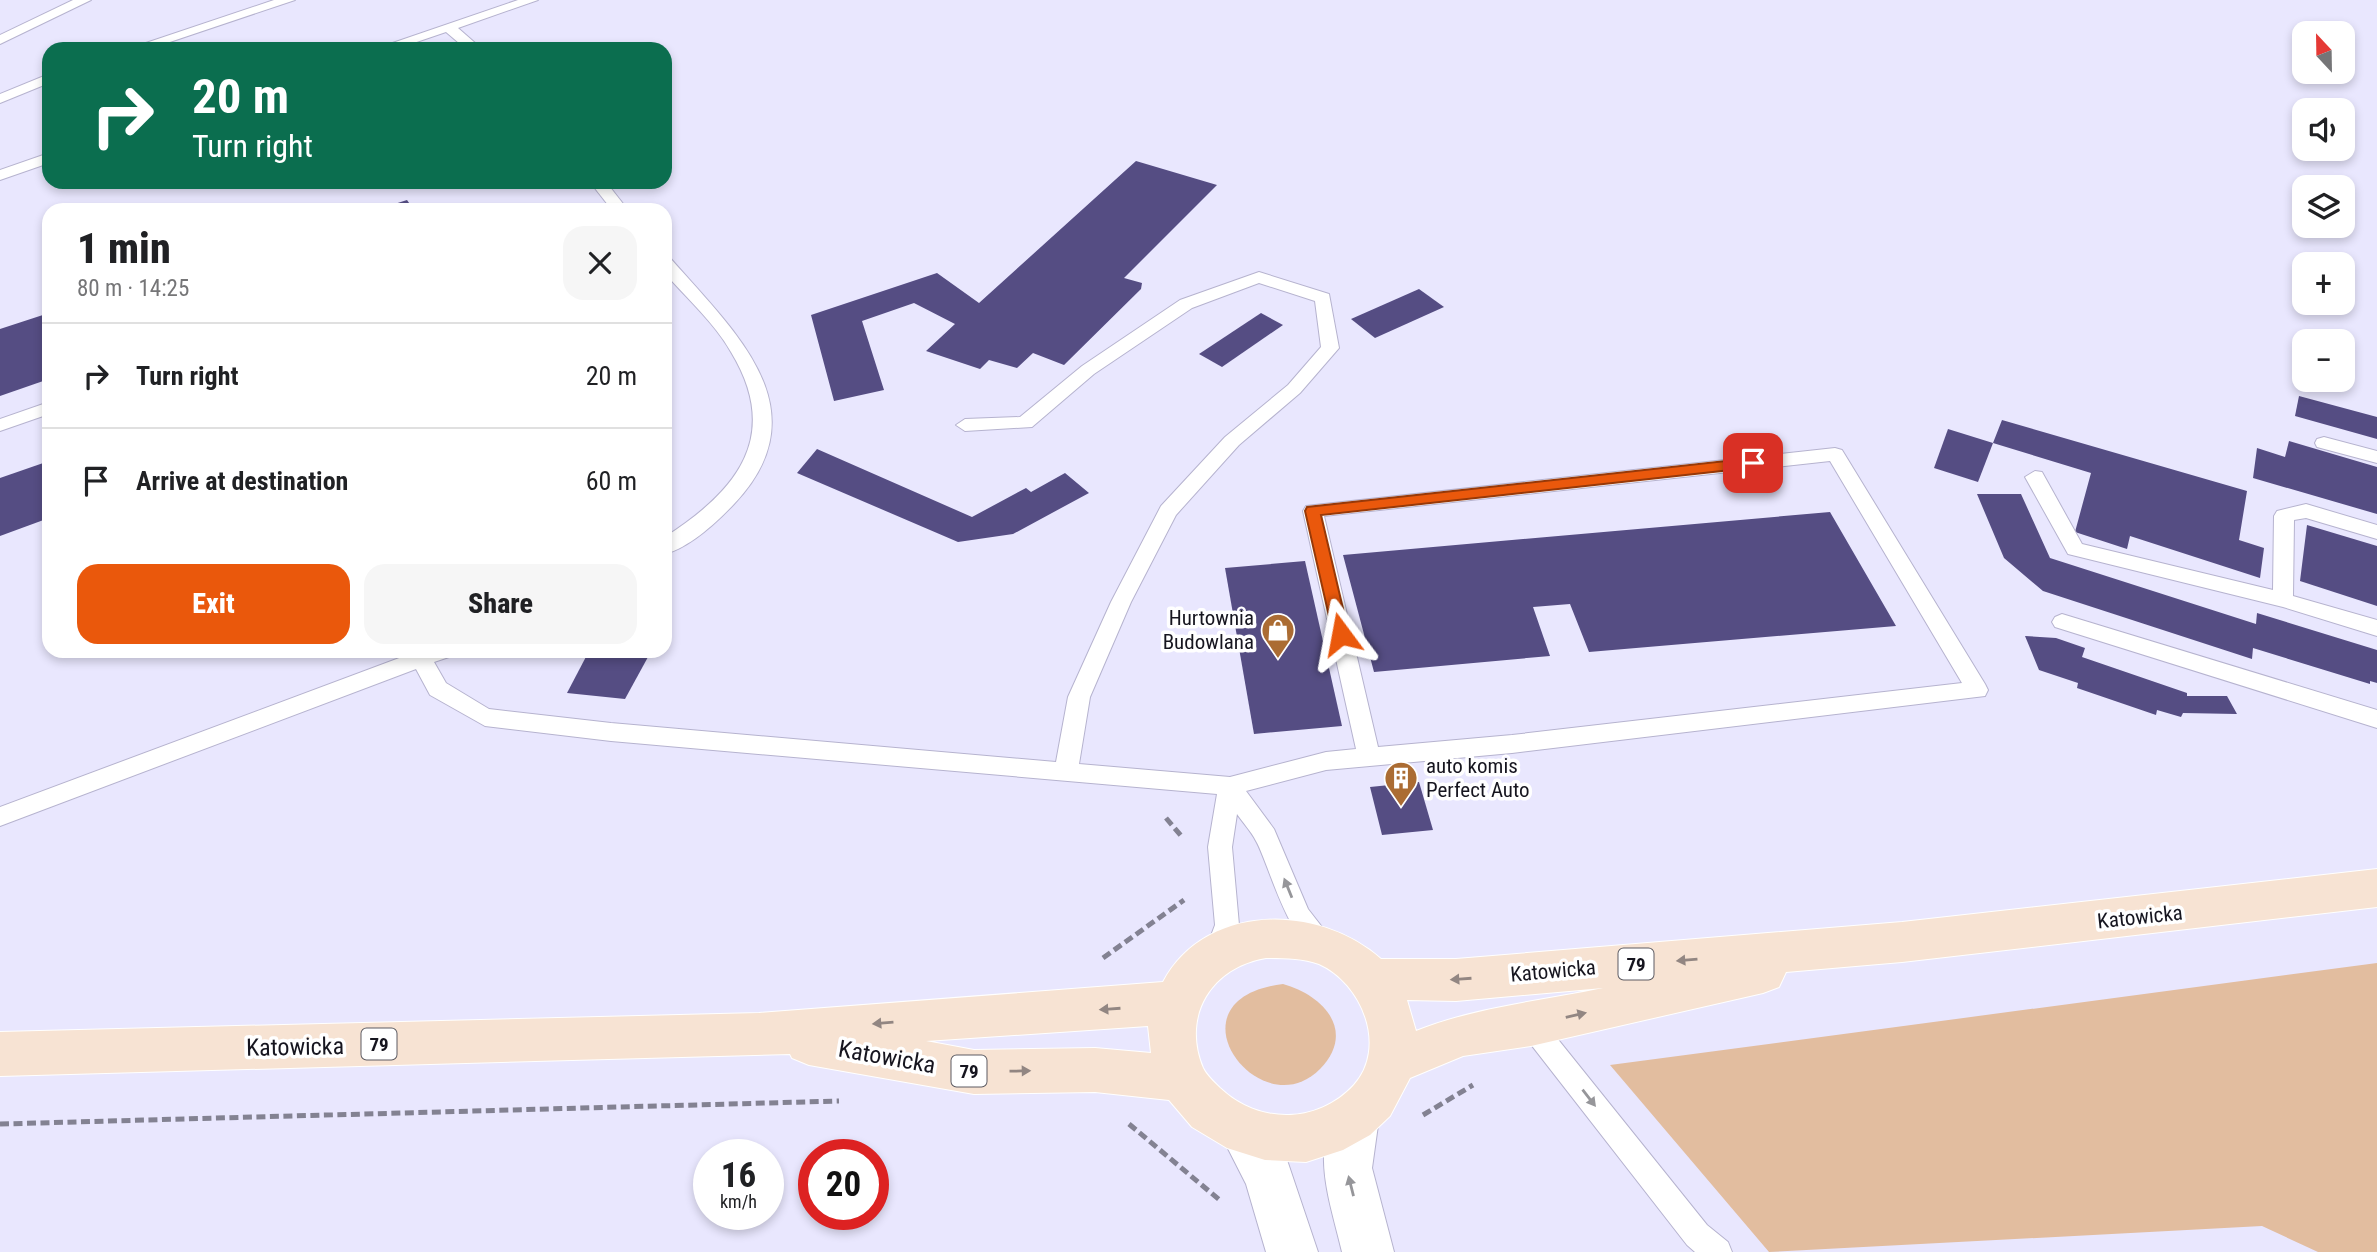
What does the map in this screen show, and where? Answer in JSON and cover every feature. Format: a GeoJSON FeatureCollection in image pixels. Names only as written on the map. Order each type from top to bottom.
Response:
{"type":"FeatureCollection","features":[{"type":"Feature","properties":{"kind":"main road","name":"Katowicka"},"geometry":{"type":"LineString","coordinates":[[1371,979],[1457,980],[1902,942],[2377,888]]}},
{"type":"Feature","properties":{"kind":"main road"},"geometry":{"type":"LineString","coordinates":[[1266,938],[1293,938],[1324,945],[1348,958],[1371,979],[1392,1019],[1395,1034],[1392,1063],[1383,1087],[1354,1118],[1325,1133],[1297,1139],[1274,1139],[1244,1131],[1211,1113],[1182,1079],[1171,1034],[1178,1000],[1195,972],[1217,954],[1233,946],[1266,938]]}},
{"type":"Feature","properties":{"kind":"main road","name":"Katowicka"},"geometry":{"type":"LineString","coordinates":[[1392,1063],[1460,1035],[1531,1025],[1902,942]]}},
{"type":"Feature","properties":{"kind":"main road","name":"Katowicka"},"geometry":{"type":"LineString","coordinates":[[0,1054],[759,1035],[981,1014],[1137,1007],[1178,1000]]}},
{"type":"Feature","properties":{"kind":"main road","name":"Katowicka"},"geometry":{"type":"LineString","coordinates":[[759,1035],[974,1072],[1094,1070],[1182,1079]]}},
{"type":"Feature","properties":{"kind":"street"},"geometry":{"type":"LineString","coordinates":[[1354,1118],[1347,1168],[1368,1252]]}},
{"type":"Feature","properties":{"kind":"street"},"geometry":{"type":"LineString","coordinates":[[1244,1131],[1269,1177],[1293,1252]]}},
{"type":"Feature","properties":{"kind":"lane"},"geometry":{"type":"LineString","coordinates":[[0,40],[84,0]]}},
{"type":"Feature","properties":{"kind":"lane"},"geometry":{"type":"LineString","coordinates":[[157,42],[288,0]]}},
{"type":"Feature","properties":{"kind":"lane"},"geometry":{"type":"LineString","coordinates":[[403,42],[531,0]]}},
{"type":"Feature","properties":{"kind":"lane"},"geometry":{"type":"LineString","coordinates":[[448,27],[466,42]]}},
{"type":"Feature","properties":{"kind":"lane"},"geometry":{"type":"LineString","coordinates":[[0,99],[42,81]]}},
{"type":"Feature","properties":{"kind":"lane"},"geometry":{"type":"LineString","coordinates":[[0,174],[42,160]]}},
{"type":"Feature","properties":{"kind":"lane"},"geometry":{"type":"LineString","coordinates":[[604,189],[614,203]]}},
{"type":"Feature","properties":{"kind":"lane"},"geometry":{"type":"LineString","coordinates":[[672,271],[741,352],[761,389],[764,441],[743,484],[696,528],[672,543]]}},
{"type":"Feature","properties":{"kind":"lane"},"geometry":{"type":"LineString","coordinates":[[965,425],[1025,423],[1087,370],[1186,304],[1259,277],[1324,298],[1330,348],[1294,389],[1232,441],[1168,511],[1121,602],[1079,697],[1066,772]]}},
{"type":"Feature","properties":{"kind":"lane"},"geometry":{"type":"LineString","coordinates":[[0,425],[42,410]]}},
{"type":"Feature","properties":{"kind":"lane"},"geometry":{"type":"LineString","coordinates":[[2324,443],[2377,457]]}},
{"type":"Feature","properties":{"kind":"lane"},"geometry":{"type":"LineString","coordinates":[[432,658],[438,689],[485,717],[611,732],[1230,786],[1326,761],[1512,744],[1977,690],[1835,454],[1313,511],[1369,757]]}},
{"type":"Feature","properties":{"kind":"lane"},"geometry":{"type":"LineString","coordinates":[[2035,477],[2075,549],[2283,600],[2377,628]]}},
{"type":"Feature","properties":{"kind":"lane"},"geometry":{"type":"LineString","coordinates":[[2283,600],[2284,516],[2306,511],[2377,531]]}},
{"type":"Feature","properties":{"kind":"lane"},"geometry":{"type":"LineString","coordinates":[[2062,622],[2377,719]]}},
{"type":"Feature","properties":{"kind":"lane"},"geometry":{"type":"LineString","coordinates":[[0,817],[423,658]]}},
{"type":"Feature","properties":{"kind":"lane"},"geometry":{"type":"LineString","coordinates":[[1230,786],[1266,836],[1298,915],[1324,945]]}},
{"type":"Feature","properties":{"kind":"lane"},"geometry":{"type":"LineString","coordinates":[[1217,954],[1227,925],[1220,848],[1230,786]]}},
{"type":"Feature","properties":{"kind":"lane"},"geometry":{"type":"LineString","coordinates":[[1531,1025],[1697,1235],[1718,1252]]}},
{"type":"Feature","properties":{"kind":"path"},"geometry":{"type":"LineString","coordinates":[[1156,815],[1167,818],[1185,840]]}},
{"type":"Feature","properties":{"kind":"path"},"geometry":{"type":"LineString","coordinates":[[1097,963],[1186,899]]}},
{"type":"Feature","properties":{"kind":"path"},"geometry":{"type":"LineString","coordinates":[[1417,1118],[1471,1086],[1483,1082]]}},
{"type":"Feature","properties":{"kind":"path"},"geometry":{"type":"LineString","coordinates":[[0,1124],[851,1101]]}},
{"type":"Feature","properties":{"kind":"path"},"geometry":{"type":"LineString","coordinates":[[1124,1120],[1230,1209]]}},
{"type":"Feature","properties":{"kind":"shaded area"},"geometry":{"type":"Polygon","coordinates":[[[2377,963],[2377,1252],[2318,1252],[2262,1226],[1769,1252],[1610,1065],[2377,963]]]}},
{"type":"Feature","properties":{"kind":"shaded area"},"geometry":{"type":"Polygon","coordinates":[[[1283,984],[1298,989],[1322,1006],[1335,1028],[1335,1041],[1331,1055],[1320,1069],[1296,1083],[1272,1084],[1250,1073],[1234,1055],[1226,1034],[1229,1012],[1247,994],[1283,984]]]}},
{"type":"Feature","properties":{"kind":"building"},"geometry":{"type":"Polygon","coordinates":[[[1136,161],[1217,185],[1124,278],[1142,283],[1141,289],[1064,365],[1033,353],[1017,368],[989,360],[980,369],[926,351],[955,324],[914,303],[862,321],[884,390],[834,401],[811,315],[937,273],[979,303],[1136,161]]]}},
{"type":"Feature","properties":{"kind":"building"},"geometry":{"type":"Polygon","coordinates":[[[1419,289],[1444,307],[1375,338],[1351,319],[1419,289]]]}},
{"type":"Feature","properties":{"kind":"building"},"geometry":{"type":"Polygon","coordinates":[[[1261,313],[1283,325],[1222,367],[1199,354],[1261,313]]]}},
{"type":"Feature","properties":{"kind":"building"},"geometry":{"type":"Polygon","coordinates":[[[42,315],[42,381],[0,396],[0,329],[42,315]]]}},
{"type":"Feature","properties":{"kind":"building"},"geometry":{"type":"Polygon","coordinates":[[[2299,396],[2377,417],[2377,439],[2295,416],[2299,396]]]}},
{"type":"Feature","properties":{"kind":"building"},"geometry":{"type":"Polygon","coordinates":[[[2002,420],[2247,491],[2239,540],[2264,548],[2260,578],[2130,536],[2127,549],[2075,532],[2091,473],[1993,443],[2002,420]]]}},
{"type":"Feature","properties":{"kind":"building"},"geometry":{"type":"Polygon","coordinates":[[[1948,429],[1993,443],[1978,482],[1934,468],[1948,429]]]}},
{"type":"Feature","properties":{"kind":"building"},"geometry":{"type":"Polygon","coordinates":[[[2289,441],[2377,467],[2377,514],[2253,478],[2257,448],[2285,457],[2289,441]]]}},
{"type":"Feature","properties":{"kind":"building"},"geometry":{"type":"Polygon","coordinates":[[[817,449],[972,517],[1026,488],[1031,492],[1065,473],[1089,493],[1013,534],[958,542],[797,473],[817,449]]]}},
{"type":"Feature","properties":{"kind":"building"},"geometry":{"type":"Polygon","coordinates":[[[42,463],[42,521],[0,536],[0,478],[42,463]]]}},
{"type":"Feature","properties":{"kind":"building"},"geometry":{"type":"Polygon","coordinates":[[[1977,494],[2021,494],[2050,558],[2256,624],[2257,613],[2377,650],[2377,683],[2370,681],[2370,684],[2253,648],[2252,659],[2043,591],[2004,558],[1977,494]]]}},
{"type":"Feature","properties":{"kind":"building"},"geometry":{"type":"Polygon","coordinates":[[[1830,512],[1896,626],[1589,652],[1570,604],[1533,607],[1550,656],[1374,672],[1343,555],[1830,512]]]}},
{"type":"Feature","properties":{"kind":"building"},"geometry":{"type":"Polygon","coordinates":[[[2307,525],[2377,546],[2377,606],[2300,581],[2307,525]]]}},
{"type":"Feature","properties":{"kind":"building"},"geometry":{"type":"Polygon","coordinates":[[[1305,561],[1342,726],[1254,734],[1225,568],[1305,561]]]}},
{"type":"Feature","properties":{"kind":"building"},"geometry":{"type":"Polygon","coordinates":[[[2025,636],[2056,638],[2085,648],[2082,657],[2187,693],[2187,696],[2227,696],[2237,714],[2183,713],[2181,717],[2157,710],[2156,715],[2077,688],[2078,683],[2039,670],[2025,636]]]}},
{"type":"Feature","properties":{"kind":"building"},"geometry":{"type":"Polygon","coordinates":[[[585,658],[647,658],[625,699],[567,693],[585,658]]]}},
{"type":"Feature","properties":{"kind":"building","name":"auto komis Perfect Auto"},"geometry":{"type":"Polygon","coordinates":[[[1419,782],[1433,830],[1382,835],[1370,787],[1419,782]]]}},
{"type":"Feature","properties":{"kind":"place","name":"Hurtownia Budowlana"},"geometry":{"type":"Point","coordinates":[1278,660]}},
{"type":"Feature","properties":{"kind":"place","name":"auto komis Perfect Auto"},"geometry":{"type":"Point","coordinates":[1401,808]}},
{"type":"Feature","properties":{"kind":"route"},"geometry":{"type":"LineString","coordinates":[[1341,634],[1313,511],[1753,463]]}}]}
